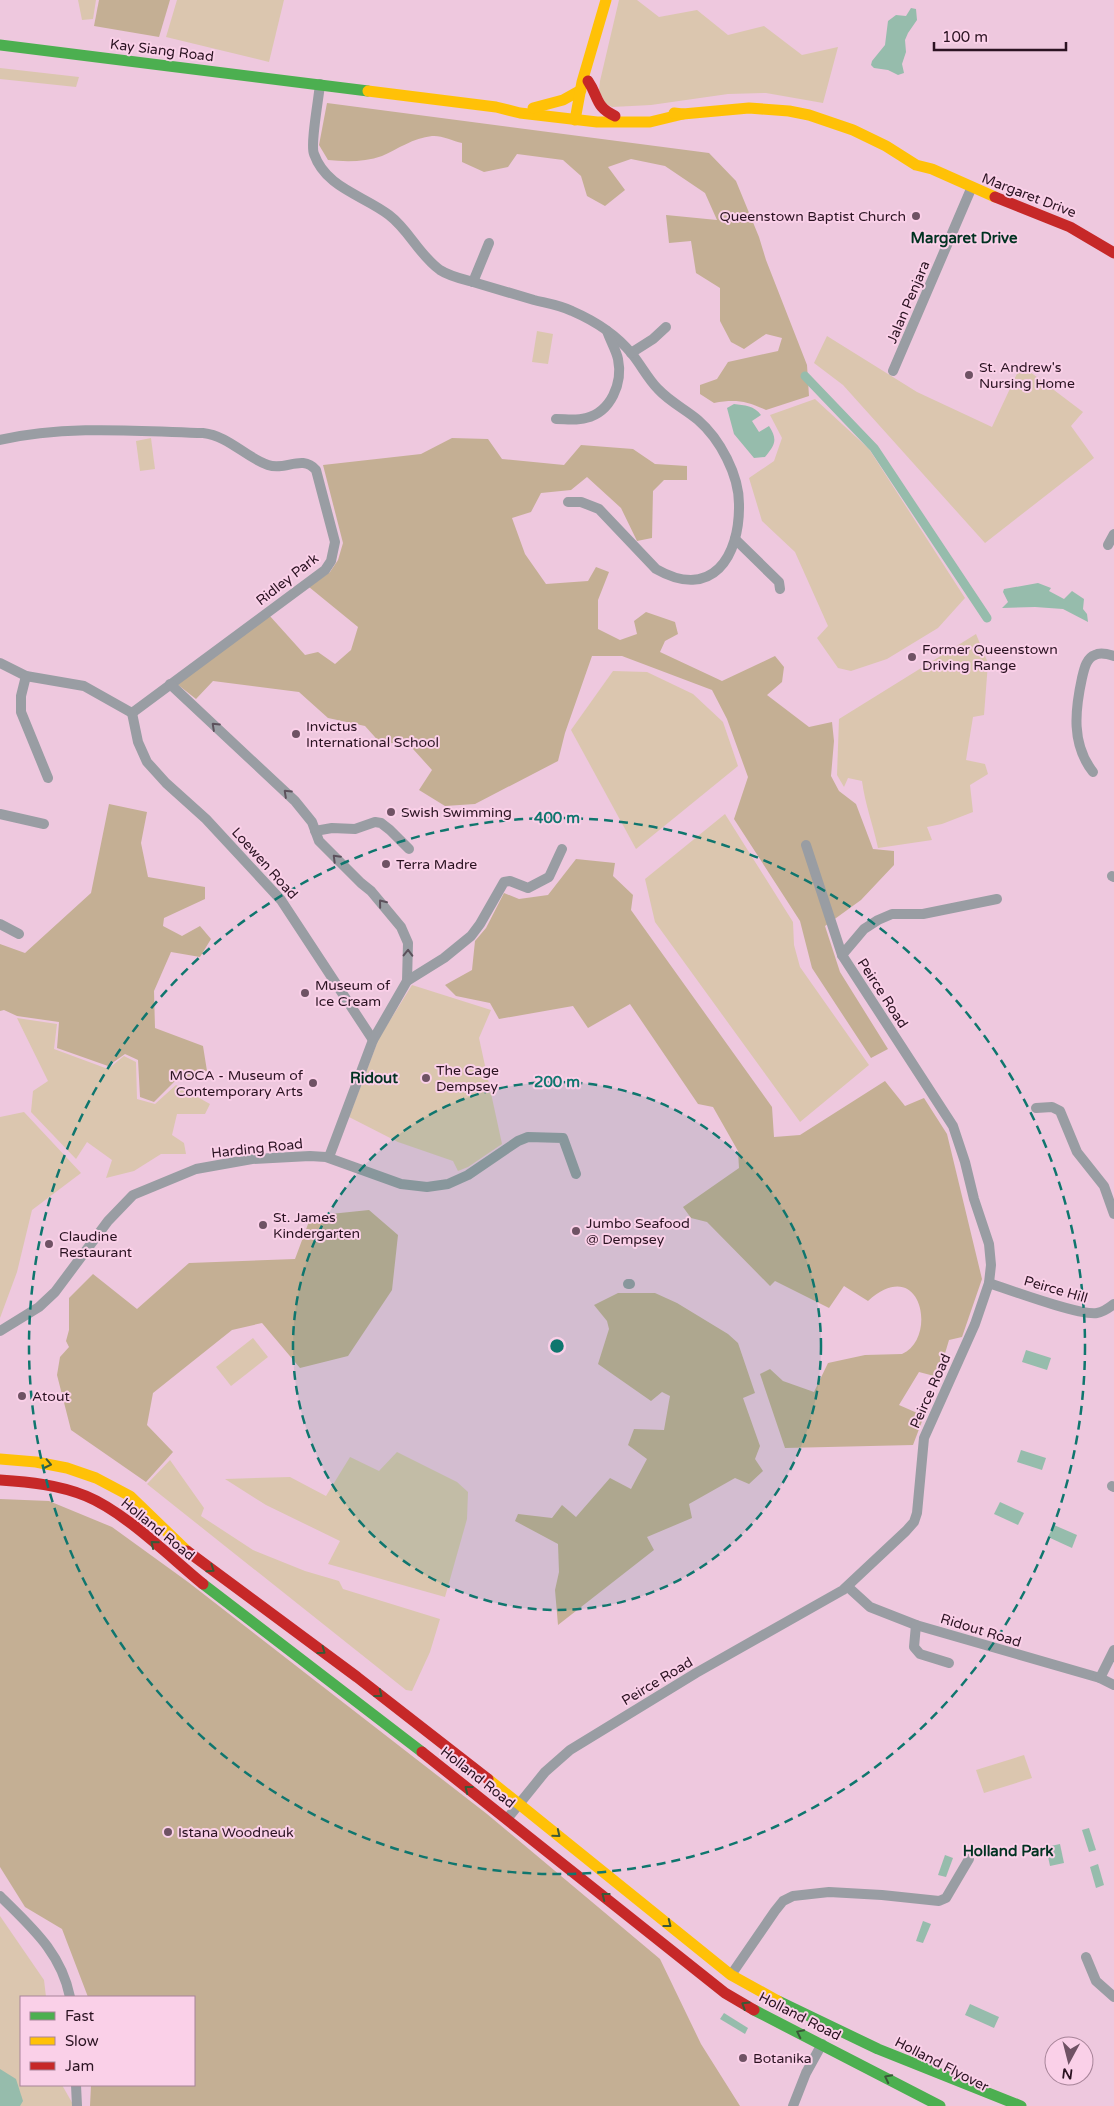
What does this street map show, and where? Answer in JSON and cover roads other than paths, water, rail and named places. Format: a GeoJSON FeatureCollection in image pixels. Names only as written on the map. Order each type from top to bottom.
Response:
{"type":"FeatureCollection","features":[{"type":"Feature","properties":{"kind":"main road"},"geometry":{"type":"LineString","coordinates":[[579,117],[585,81],[606,0]]}},
{"type":"Feature","properties":{"kind":"main road","name":"Kay Siang Road"},"geometry":{"type":"LineString","coordinates":[[0,45],[496,107],[512,112],[579,117]]}},
{"type":"Feature","properties":{"kind":"main road"},"geometry":{"type":"LineString","coordinates":[[533,108],[563,100],[585,81]]}},
{"type":"Feature","properties":{"kind":"main road"},"geometry":{"type":"LineString","coordinates":[[585,81],[592,87],[597,103],[602,109],[615,116]]}},
{"type":"Feature","properties":{"kind":"main road","name":"Kay Siang Road"},"geometry":{"type":"LineString","coordinates":[[496,107],[533,108],[579,117]]}},
{"type":"Feature","properties":{"kind":"main road","name":"Margaret Drive"},"geometry":{"type":"LineString","coordinates":[[579,117],[683,114],[743,107],[775,108],[806,112],[852,130],[893,150],[907,153],[929,164],[932,169],[971,189],[1055,219],[1080,231],[1114,253]]}},
{"type":"Feature","properties":{"kind":"main road","name":"Margaret Drive"},"geometry":{"type":"LineString","coordinates":[[579,117],[634,122],[666,119],[683,114]]}},
{"type":"Feature","properties":{"kind":"main road","name":"Holland Road"},"geometry":{"type":"LineString","coordinates":[[0,1459],[36,1462],[68,1468],[96,1478],[130,1496],[193,1556],[305,1638],[519,1803],[731,1974],[771,1998],[878,2049],[1021,2106]]}},
{"type":"Feature","properties":{"kind":"main road","name":"Holland Road"},"geometry":{"type":"LineString","coordinates":[[0,1480],[32,1482],[62,1488],[88,1497],[118,1514],[206,1587],[388,1725],[725,1993],[755,2011],[940,2106]]}},
{"type":"Feature","properties":{"kind":"main road"},"geometry":{"type":"LineString","coordinates":[[297,1656],[299,1647],[305,1638]]}},
{"type":"Feature","properties":{"kind":"main road"},"geometry":{"type":"LineString","coordinates":[[630,1894],[627,1902],[634,1919]]}},
{"type":"Feature","properties":{"kind":"main road","name":"Holland Flyover"},"geometry":{"type":"LineString","coordinates":[[878,2049],[935,2079],[993,2106]]}},
{"type":"Feature","properties":{"kind":"main road"},"geometry":{"type":"LineString","coordinates":[[914,2091],[949,2106]]}},
{"type":"Feature","properties":{"kind":"street"},"geometry":{"type":"LineString","coordinates":[[320,84],[312,152],[321,169],[338,186],[388,214],[407,231],[429,260],[440,270],[452,276],[569,309],[607,330],[631,353],[657,388],[675,404],[699,420],[715,439],[734,479],[739,500],[739,518],[732,551],[724,563],[710,575],[693,580],[681,579],[656,569],[599,509],[581,502],[568,502]]}},
{"type":"Feature","properties":{"kind":"street","name":"Jalan Penjara"},"geometry":{"type":"LineString","coordinates":[[893,371],[971,189]]}},
{"type":"Feature","properties":{"kind":"street"},"geometry":{"type":"LineString","coordinates":[[473,282],[489,243]]}},
{"type":"Feature","properties":{"kind":"street"},"geometry":{"type":"LineString","coordinates":[[631,353],[666,327]]}},
{"type":"Feature","properties":{"kind":"street"},"geometry":{"type":"LineString","coordinates":[[556,419],[577,420],[588,418],[598,413],[607,405],[615,393],[619,376],[618,359],[607,330]]}},
{"type":"Feature","properties":{"kind":"street","name":"Ridley Park"},"geometry":{"type":"LineString","coordinates":[[0,440],[18,436],[69,432],[203,432],[221,437],[267,465],[276,467],[306,462],[316,470],[335,542],[331,561],[325,570],[132,713]]}},
{"type":"Feature","properties":{"kind":"street"},"geometry":{"type":"LineString","coordinates":[[1108,545],[1114,534]]}},
{"type":"Feature","properties":{"kind":"street"},"geometry":{"type":"LineString","coordinates":[[735,538],[779,582],[780,589]]}},
{"type":"Feature","properties":{"kind":"street"},"geometry":{"type":"LineString","coordinates":[[1093,772],[1083,756],[1076,730],[1077,701],[1084,669],[1089,659],[1094,655],[1100,654],[1114,656]]}},
{"type":"Feature","properties":{"kind":"street"},"geometry":{"type":"LineString","coordinates":[[0,663],[26,676],[84,686],[132,713]]}},
{"type":"Feature","properties":{"kind":"street"},"geometry":{"type":"LineString","coordinates":[[26,676],[21,696],[21,712],[48,778]]}},
{"type":"Feature","properties":{"kind":"street"},"geometry":{"type":"LineString","coordinates":[[170,684],[295,800],[312,822],[319,841],[371,891],[400,927],[408,943],[407,981]]}},
{"type":"Feature","properties":{"kind":"street","name":"Loewen Road"},"geometry":{"type":"LineString","coordinates":[[132,713],[138,742],[147,762],[267,882],[286,906],[373,1040]]}},
{"type":"Feature","properties":{"kind":"street"},"geometry":{"type":"LineString","coordinates":[[0,814],[44,824]]}},
{"type":"Feature","properties":{"kind":"street"},"geometry":{"type":"LineString","coordinates":[[315,831],[332,828],[355,829],[375,822],[381,823],[409,849]]}},
{"type":"Feature","properties":{"kind":"street","name":"Peirce Road"},"geometry":{"type":"LineString","coordinates":[[506,1819],[545,1772],[570,1750],[696,1673],[848,1587],[914,1522],[917,1513],[924,1438],[990,1283],[989,1244],[974,1198],[966,1162],[953,1126],[842,956],[806,845]]}},
{"type":"Feature","properties":{"kind":"street"},"geometry":{"type":"LineString","coordinates":[[330,1157],[373,1040],[407,981],[444,958],[471,936],[504,882],[510,881],[528,888],[549,877],[562,849]]}},
{"type":"Feature","properties":{"kind":"street","name":"Peirce Road"},"geometry":{"type":"LineString","coordinates":[[842,956],[864,929],[892,914],[923,914],[997,899]]}},
{"type":"Feature","properties":{"kind":"street"},"geometry":{"type":"LineString","coordinates":[[0,924],[19,934]]}},
{"type":"Feature","properties":{"kind":"street"},"geometry":{"type":"LineString","coordinates":[[1036,1108],[1052,1107],[1060,1111],[1078,1152],[1104,1186],[1114,1214]]}},
{"type":"Feature","properties":{"kind":"street","name":"Harding Road"},"geometry":{"type":"LineString","coordinates":[[0,1331],[38,1307],[55,1292],[108,1220],[133,1195],[196,1169],[252,1159],[310,1156],[330,1157],[401,1184],[427,1187],[448,1184],[468,1175],[518,1141],[528,1137],[563,1138],[576,1174]]}},
{"type":"Feature","properties":{"kind":"street","name":"Peirce Hill"},"geometry":{"type":"LineString","coordinates":[[990,1283],[1066,1308],[1095,1314],[1105,1311],[1114,1304]]}},
{"type":"Feature","properties":{"kind":"street","name":"Ridout Road"},"geometry":{"type":"LineString","coordinates":[[848,1587],[870,1607],[916,1625],[1100,1678],[1114,1684]]}},
{"type":"Feature","properties":{"kind":"street"},"geometry":{"type":"LineString","coordinates":[[916,1625],[914,1647],[920,1654],[949,1663]]}},
{"type":"Feature","properties":{"kind":"street"},"geometry":{"type":"LineString","coordinates":[[1100,1678],[1114,1650]]}},
{"type":"Feature","properties":{"kind":"street"},"geometry":{"type":"LineString","coordinates":[[731,1974],[775,1910],[783,1901],[793,1896],[829,1892],[882,1894],[939,1902],[946,1898],[969,1859]]}},
{"type":"Feature","properties":{"kind":"street"},"geometry":{"type":"LineString","coordinates":[[0,1896],[43,1938],[61,1969],[70,1996]]}},
{"type":"Feature","properties":{"kind":"street"},"geometry":{"type":"LineString","coordinates":[[1086,1956],[1098,1984],[1114,1997]]}},
{"type":"Feature","properties":{"kind":"street"},"geometry":{"type":"LineString","coordinates":[[793,2106],[806,2073],[822,2044]]}},
{"type":"Feature","properties":{"kind":"street"},"geometry":{"type":"LineString","coordinates":[[76,2086],[77,2106]]}},
{"type":"Feature","properties":{"kind":"waterway"},"geometry":{"type":"LineString","coordinates":[[805,376],[874,448],[987,618]]}},
{"type":"Feature","properties":{"kind":"place","name":"Queenstown Baptist Church"},"geometry":{"type":"Point","coordinates":[916,216]}},
{"type":"Feature","properties":{"kind":"place","name":"St. Andrew's Nursing Home"},"geometry":{"type":"Point","coordinates":[969,375]}},
{"type":"Feature","properties":{"kind":"place","name":"Former Queenstown Driving Range"},"geometry":{"type":"Point","coordinates":[912,657]}},
{"type":"Feature","properties":{"kind":"place","name":"Invictus International School"},"geometry":{"type":"Point","coordinates":[296,734]}},
{"type":"Feature","properties":{"kind":"place","name":"Swish Swimming"},"geometry":{"type":"Point","coordinates":[391,812]}},
{"type":"Feature","properties":{"kind":"place","name":"Terra Madre"},"geometry":{"type":"Point","coordinates":[386,864]}},
{"type":"Feature","properties":{"kind":"place","name":"Museum of Ice Cream"},"geometry":{"type":"Point","coordinates":[305,993]}},
{"type":"Feature","properties":{"kind":"place","name":"The Cage Dempsey"},"geometry":{"type":"Point","coordinates":[426,1078]}},
{"type":"Feature","properties":{"kind":"place","name":"MOCA - Museum of Contemporary Arts"},"geometry":{"type":"Point","coordinates":[313,1083]}},
{"type":"Feature","properties":{"kind":"place","name":"St. James Kindergarten"},"geometry":{"type":"Point","coordinates":[263,1225]}},
{"type":"Feature","properties":{"kind":"place","name":"Jumbo Seafood @ Dempsey"},"geometry":{"type":"Point","coordinates":[576,1231]}},
{"type":"Feature","properties":{"kind":"place","name":"Claudine Restaurant"},"geometry":{"type":"Point","coordinates":[49,1244]}},
{"type":"Feature","properties":{"kind":"place","name":"Atout"},"geometry":{"type":"Point","coordinates":[22,1396]}},
{"type":"Feature","properties":{"kind":"place","name":"Istana Woodneuk"},"geometry":{"type":"Point","coordinates":[168,1832]}},
{"type":"Feature","properties":{"kind":"place","name":"Botanika"},"geometry":{"type":"Point","coordinates":[743,2058]}},
{"type":"Feature","properties":{"kind":"district","name":"Margaret Drive"},"geometry":{"type":"Point","coordinates":[964,238]}},
{"type":"Feature","properties":{"kind":"district","name":"Ridout"},"geometry":{"type":"Point","coordinates":[374,1078]}},
{"type":"Feature","properties":{"kind":"district","name":"Holland Park"},"geometry":{"type":"Point","coordinates":[1008,1851]}}]}
